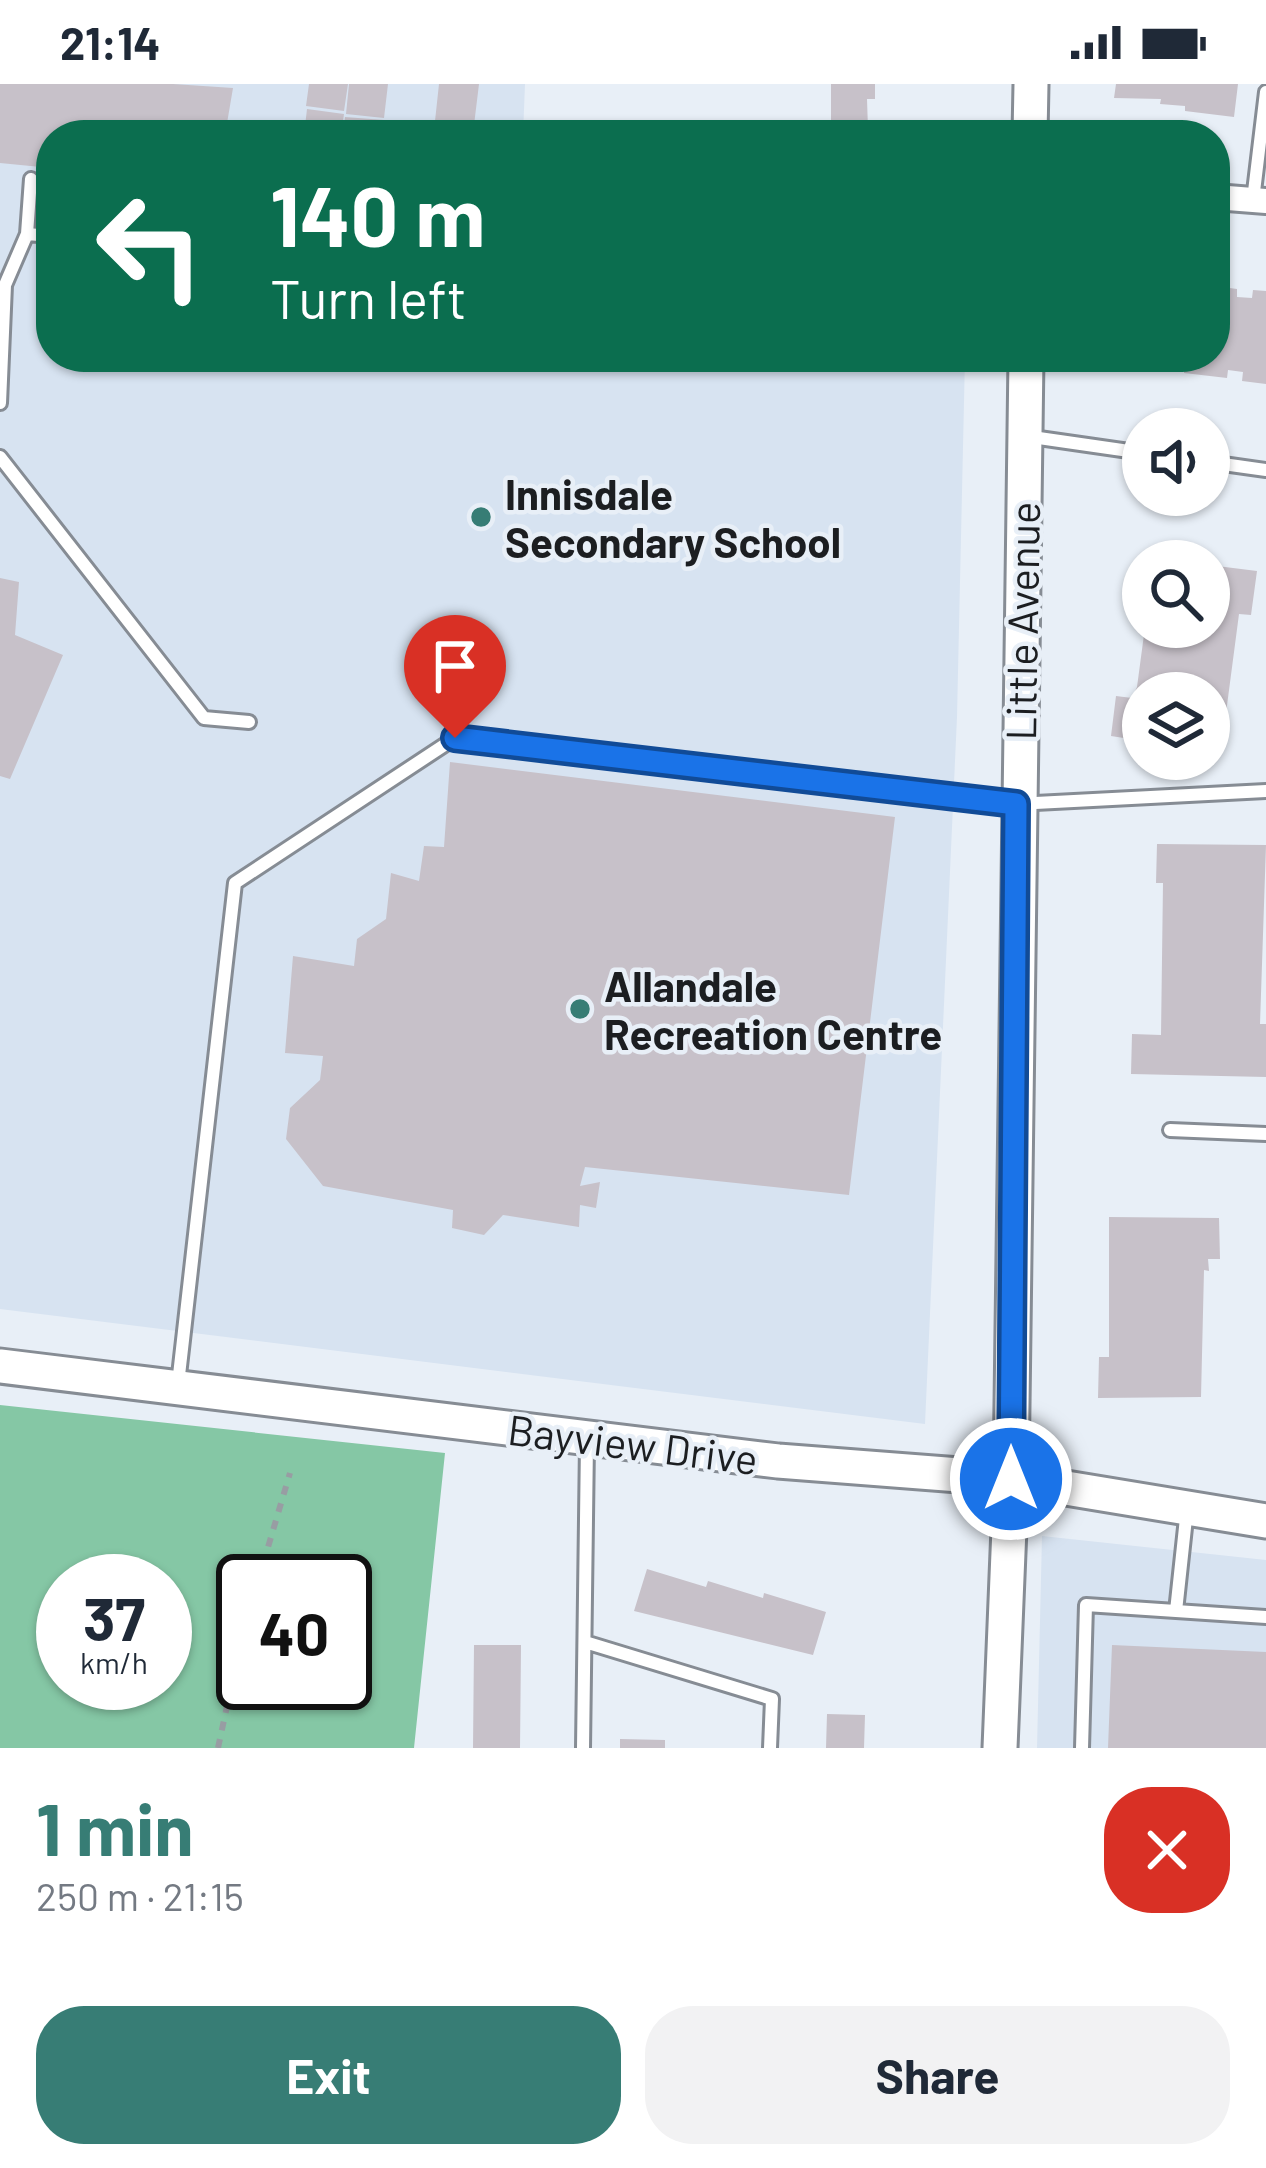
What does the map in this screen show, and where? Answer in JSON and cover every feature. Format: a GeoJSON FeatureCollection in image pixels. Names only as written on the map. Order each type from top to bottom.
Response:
{"type":"FeatureCollection","features":[{"type":"Feature","properties":{"kind":"street"},"geometry":{"type":"LineString","coordinates":[[1030,120],[1031,84]]}},
{"type":"Feature","properties":{"kind":"street"},"geometry":{"type":"LineString","coordinates":[[1230,198],[1260,201]]}},
{"type":"Feature","properties":{"kind":"street","name":"Little Avenue"},"geometry":{"type":"LineString","coordinates":[[1000,1748],[1011,1479],[1016,804],[1026,372]]}},
{"type":"Feature","properties":{"kind":"street","name":"Bayview Drive"},"geometry":{"type":"LineString","coordinates":[[0,1366],[778,1461],[1011,1479],[1266,1521]]}},
{"type":"Feature","properties":{"kind":"lane"},"geometry":{"type":"LineString","coordinates":[[1260,201],[1266,92]]}},
{"type":"Feature","properties":{"kind":"lane"},"geometry":{"type":"LineString","coordinates":[[0,403],[4,285],[27,234],[31,179]]}},
{"type":"Feature","properties":{"kind":"lane"},"geometry":{"type":"LineString","coordinates":[[27,234],[36,235]]}},
{"type":"Feature","properties":{"kind":"lane"},"geometry":{"type":"LineString","coordinates":[[1025,436],[1122,450]]}},
{"type":"Feature","properties":{"kind":"lane"},"geometry":{"type":"LineString","coordinates":[[0,457],[204,718],[249,722]]}},
{"type":"Feature","properties":{"kind":"lane"},"geometry":{"type":"LineString","coordinates":[[1230,465],[1266,470]]}},
{"type":"Feature","properties":{"kind":"lane"},"geometry":{"type":"LineString","coordinates":[[178,1389],[235,883],[455,738],[1016,804],[1266,791]]}},
{"type":"Feature","properties":{"kind":"lane"},"geometry":{"type":"LineString","coordinates":[[1170,1130],[1266,1134]]}},
{"type":"Feature","properties":{"kind":"lane"},"geometry":{"type":"LineString","coordinates":[[583,1748],[587,1437]]}},
{"type":"Feature","properties":{"kind":"lane"},"geometry":{"type":"LineString","coordinates":[[1175,1611],[1187,1508]]}},
{"type":"Feature","properties":{"kind":"lane"},"geometry":{"type":"LineString","coordinates":[[1082,1748],[1086,1605],[1266,1617]]}},
{"type":"Feature","properties":{"kind":"lane"},"geometry":{"type":"LineString","coordinates":[[584,1642],[772,1700],[770,1748]]}},
{"type":"Feature","properties":{"kind":"path"},"geometry":{"type":"LineString","coordinates":[[266,1554],[290,1473]]}},
{"type":"Feature","properties":{"kind":"path"},"geometry":{"type":"LineString","coordinates":[[218,1748],[226,1710]]}},
{"type":"Feature","properties":{"kind":"shaded area"},"geometry":{"type":"Polygon","coordinates":[[[0,84],[525,84],[524,120],[36,120],[36,372],[965,372],[957,717],[925,1424],[0,1309],[0,84]]]}},
{"type":"Feature","properties":{"kind":"shaded area"},"geometry":{"type":"Polygon","coordinates":[[[1042,1536],[1266,1560],[1266,1748],[1037,1748],[1042,1536]]]}},
{"type":"Feature","properties":{"kind":"green space"},"geometry":{"type":"Polygon","coordinates":[[[0,1405],[445,1453],[414,1748],[0,1748],[0,1405]]]}},
{"type":"Feature","properties":{"kind":"building"},"geometry":{"type":"Polygon","coordinates":[[[0,84],[233,88],[228,120],[36,120],[36,167],[0,163],[0,84]]]}},
{"type":"Feature","properties":{"kind":"building"},"geometry":{"type":"Polygon","coordinates":[[[309,84],[348,84],[344,111],[306,106],[309,84]]]}},
{"type":"Feature","properties":{"kind":"building"},"geometry":{"type":"Polygon","coordinates":[[[349,84],[388,84],[384,118],[346,114],[349,84]]]}},
{"type":"Feature","properties":{"kind":"building"},"geometry":{"type":"Polygon","coordinates":[[[439,84],[479,84],[475,120],[435,120],[439,84]]]}},
{"type":"Feature","properties":{"kind":"building"},"geometry":{"type":"Polygon","coordinates":[[[831,84],[875,84],[875,99],[867,99],[868,120],[831,120],[831,84]]]}},
{"type":"Feature","properties":{"kind":"building"},"geometry":{"type":"Polygon","coordinates":[[[1116,84],[1238,84],[1234,117],[1185,111],[1185,106],[1160,104],[1161,99],[1114,98],[1116,84]]]}},
{"type":"Feature","properties":{"kind":"building"},"geometry":{"type":"Polygon","coordinates":[[[307,109],[344,114],[343,120],[306,120],[307,109]]]}},
{"type":"Feature","properties":{"kind":"building"},"geometry":{"type":"Polygon","coordinates":[[[1230,288],[1237,289],[1237,297],[1252,298],[1253,290],[1266,291],[1266,384],[1242,381],[1243,372],[1230,370],[1230,288]]]}},
{"type":"Feature","properties":{"kind":"building"},"geometry":{"type":"Polygon","coordinates":[[[1184,372],[1228,372],[1227,378],[1184,372]]]}},
{"type":"Feature","properties":{"kind":"building"},"geometry":{"type":"Polygon","coordinates":[[[1230,568],[1257,571],[1251,615],[1239,614],[1230,682],[1230,672],[1139,672],[1142,648],[1230,648],[1230,568]]]}},
{"type":"Feature","properties":{"kind":"building"},"geometry":{"type":"Polygon","coordinates":[[[0,578],[19,582],[15,635],[63,655],[10,779],[0,776],[0,578]]]}},
{"type":"Feature","properties":{"kind":"building"},"geometry":{"type":"Polygon","coordinates":[[[1116,696],[1122,697],[1122,738],[1111,736],[1116,696]]]}},
{"type":"Feature","properties":{"kind":"building","name":"Allandale Recreation Centre"},"geometry":{"type":"Polygon","coordinates":[[[450,762],[895,817],[849,1195],[585,1167],[580,1186],[600,1182],[596,1208],[580,1205],[579,1227],[503,1215],[484,1235],[452,1228],[453,1210],[323,1186],[286,1139],[290,1108],[320,1080],[323,1056],[285,1053],[293,956],[354,966],[357,939],[386,919],[391,873],[419,881],[424,846],[444,847],[450,762]]]}},
{"type":"Feature","properties":{"kind":"building"},"geometry":{"type":"Polygon","coordinates":[[[1157,844],[1266,845],[1260,1024],[1266,1024],[1266,1077],[1131,1074],[1132,1034],[1161,1035],[1163,883],[1156,883],[1157,844]]]}},
{"type":"Feature","properties":{"kind":"building"},"geometry":{"type":"Polygon","coordinates":[[[1109,1217],[1219,1218],[1220,1259],[1208,1259],[1209,1271],[1204,1270],[1201,1397],[1098,1398],[1099,1357],[1109,1357],[1109,1217]]]}},
{"type":"Feature","properties":{"kind":"building"},"geometry":{"type":"Polygon","coordinates":[[[647,1569],[706,1587],[708,1581],[763,1598],[764,1593],[826,1612],[813,1655],[634,1611],[647,1569]]]}},
{"type":"Feature","properties":{"kind":"building"},"geometry":{"type":"Polygon","coordinates":[[[474,1645],[521,1645],[520,1748],[473,1748],[474,1645]]]}},
{"type":"Feature","properties":{"kind":"building"},"geometry":{"type":"Polygon","coordinates":[[[1112,1645],[1266,1652],[1266,1748],[1108,1748],[1112,1645]]]}},
{"type":"Feature","properties":{"kind":"building"},"geometry":{"type":"Polygon","coordinates":[[[827,1714],[865,1715],[864,1748],[826,1748],[827,1714]]]}},
{"type":"Feature","properties":{"kind":"building"},"geometry":{"type":"Polygon","coordinates":[[[620,1739],[665,1740],[665,1748],[620,1748],[620,1739]]]}},
{"type":"Feature","properties":{"kind":"place","name":"Innisdale Secondary School"},"geometry":{"type":"Point","coordinates":[481,517]}},
{"type":"Feature","properties":{"kind":"place","name":"Allandale Recreation Centre"},"geometry":{"type":"Point","coordinates":[580,1009]}},
{"type":"Feature","properties":{"kind":"route"},"geometry":{"type":"LineString","coordinates":[[455,738],[1016,804],[1011,1479]]}}]}
